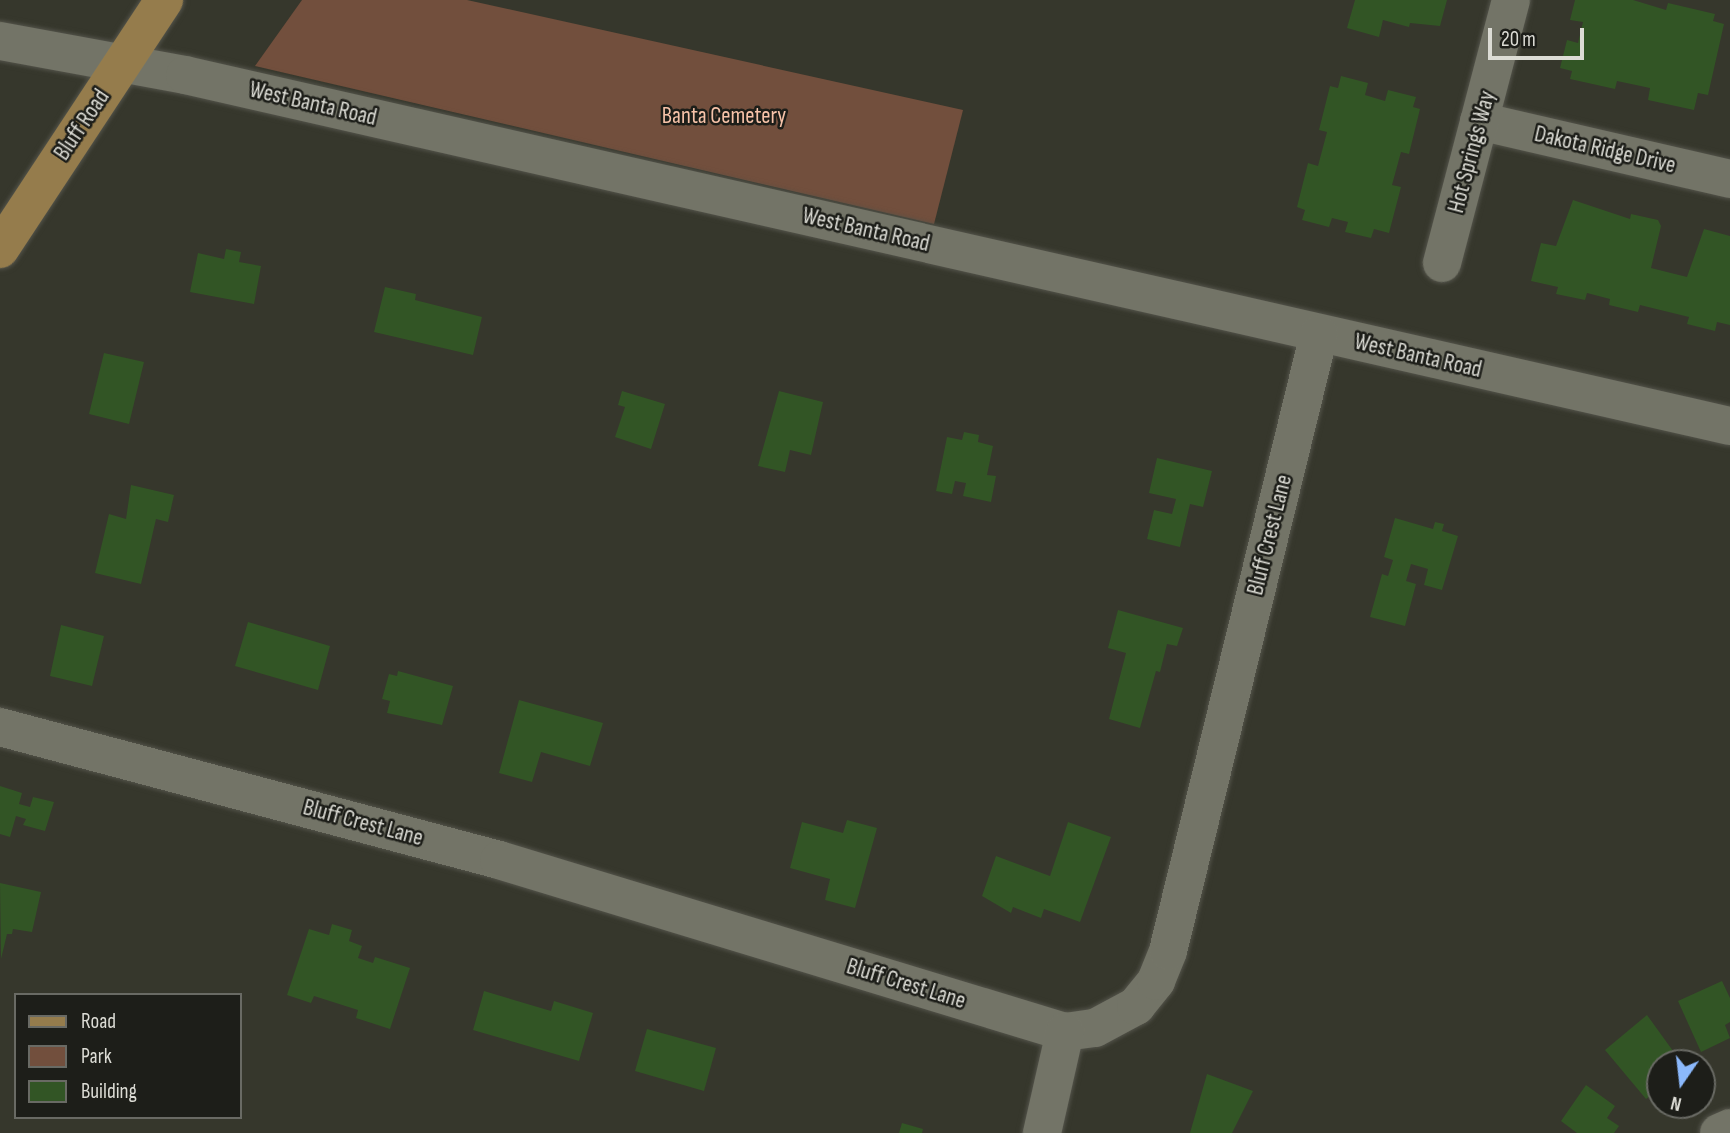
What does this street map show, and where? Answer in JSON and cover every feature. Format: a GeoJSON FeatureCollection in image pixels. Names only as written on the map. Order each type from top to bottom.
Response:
{"type":"FeatureCollection","features":[{"type":"Feature","properties":{"kind":"main road","name":"Bluff Road"},"geometry":{"type":"LineString","coordinates":[[0,249],[164,0]]}},
{"type":"Feature","properties":{"kind":"street","name":"Hot Springs Way"},"geometry":{"type":"LineString","coordinates":[[1443,262],[1511,0]]}},
{"type":"Feature","properties":{"kind":"street","name":"West Banta Road"},"geometry":{"type":"LineString","coordinates":[[0,41],[199,78],[1730,426]]}},
{"type":"Feature","properties":{"kind":"street","name":"Dakota Ridge Drive"},"geometry":{"type":"LineString","coordinates":[[1479,121],[1730,179]]}},
{"type":"Feature","properties":{"kind":"street","name":"Bluff Crest Lane"},"geometry":{"type":"LineString","coordinates":[[0,727],[499,860],[1065,1032],[1095,1028],[1123,1015],[1147,993],[1163,967],[1319,334]]}},
{"type":"Feature","properties":{"kind":"street"},"geometry":{"type":"LineString","coordinates":[[1042,1133],[1065,1032]]}},
{"type":"Feature","properties":{"kind":"street"},"geometry":{"type":"LineString","coordinates":[[1719,1133],[1730,1128]]}},
{"type":"Feature","properties":{"kind":"green space","name":"Banta Cemetery"},"geometry":{"type":"Polygon","coordinates":[[[302,0],[467,0],[963,110],[934,224],[255,66],[302,0]]]}},
{"type":"Feature","properties":{"kind":"building"},"geometry":{"type":"Polygon","coordinates":[[[1355,0],[1447,0],[1440,26],[1410,23],[1409,27],[1383,20],[1379,37],[1347,28],[1355,0]]]}},
{"type":"Feature","properties":{"kind":"building"},"geometry":{"type":"Polygon","coordinates":[[[1575,0],[1633,0],[1666,10],[1668,3],[1715,14],[1713,21],[1724,24],[1708,95],[1698,93],[1694,110],[1648,100],[1650,88],[1617,81],[1615,89],[1570,79],[1572,71],[1560,68],[1567,40],[1578,43],[1583,22],[1570,20],[1575,0]]]}},
{"type":"Feature","properties":{"kind":"building"},"geometry":{"type":"Polygon","coordinates":[[[1341,76],[1368,83],[1365,95],[1385,101],[1388,90],[1416,97],[1413,107],[1420,109],[1409,154],[1401,152],[1392,185],[1401,187],[1389,233],[1374,229],[1371,238],[1345,232],[1348,222],[1332,218],[1329,227],[1302,220],[1305,210],[1297,207],[1308,163],[1318,166],[1327,132],[1319,130],[1330,86],[1338,88],[1341,76]]]}},
{"type":"Feature","properties":{"kind":"building"},"geometry":{"type":"Polygon","coordinates":[[[1573,200],[1630,219],[1631,214],[1658,220],[1661,226],[1651,268],[1687,277],[1704,229],[1730,236],[1730,325],[1717,322],[1715,331],[1687,324],[1689,317],[1640,305],[1638,312],[1609,305],[1610,299],[1587,293],[1585,300],[1556,294],[1558,287],[1531,281],[1541,243],[1556,246],[1573,200]]]}},
{"type":"Feature","properties":{"kind":"building"},"geometry":{"type":"Polygon","coordinates":[[[226,249],[241,252],[239,262],[261,266],[254,304],[190,292],[198,253],[224,259],[226,249]]]}},
{"type":"Feature","properties":{"kind":"building"},"geometry":{"type":"Polygon","coordinates":[[[385,287],[416,294],[415,300],[482,317],[473,355],[374,332],[385,287]]]}},
{"type":"Feature","properties":{"kind":"building"},"geometry":{"type":"Polygon","coordinates":[[[104,353],[144,362],[129,424],[89,414],[104,353]]]}},
{"type":"Feature","properties":{"kind":"building"},"geometry":{"type":"Polygon","coordinates":[[[622,391],[665,404],[651,449],[615,437],[625,407],[618,405],[622,391]]]}},
{"type":"Feature","properties":{"kind":"building"},"geometry":{"type":"Polygon","coordinates":[[[779,391],[823,402],[811,455],[790,450],[785,472],[758,466],[779,391]]]}},
{"type":"Feature","properties":{"kind":"building"},"geometry":{"type":"Polygon","coordinates":[[[964,432],[979,435],[978,442],[993,446],[987,475],[996,476],[991,502],[963,496],[966,483],[955,481],[952,494],[936,491],[947,437],[962,440],[964,432]]]}},
{"type":"Feature","properties":{"kind":"building"},"geometry":{"type":"Polygon","coordinates":[[[1157,458],[1212,471],[1203,507],[1190,504],[1180,547],[1147,539],[1154,510],[1172,514],[1176,499],[1149,493],[1157,458]]]}},
{"type":"Feature","properties":{"kind":"building"},"geometry":{"type":"Polygon","coordinates":[[[131,485],[174,495],[168,522],[156,519],[141,584],[95,573],[109,514],[126,519],[131,485]]]}},
{"type":"Feature","properties":{"kind":"building"},"geometry":{"type":"Polygon","coordinates":[[[1395,518],[1433,529],[1435,522],[1444,524],[1442,531],[1458,536],[1442,590],[1424,585],[1428,569],[1411,564],[1406,581],[1416,584],[1405,626],[1370,617],[1382,574],[1388,576],[1393,560],[1384,557],[1395,518]]]}},
{"type":"Feature","properties":{"kind":"building"},"geometry":{"type":"Polygon","coordinates":[[[1118,610],[1183,628],[1177,646],[1167,644],[1160,672],[1156,671],[1140,728],[1109,719],[1126,653],[1108,648],[1118,610]]]}},
{"type":"Feature","properties":{"kind":"building"},"geometry":{"type":"Polygon","coordinates":[[[248,622],[330,646],[318,690],[235,666],[248,622]]]}},
{"type":"Feature","properties":{"kind":"building"},"geometry":{"type":"Polygon","coordinates":[[[61,625],[104,636],[92,686],[50,676],[61,625]]]}},
{"type":"Feature","properties":{"kind":"building"},"geometry":{"type":"Polygon","coordinates":[[[398,671],[453,686],[442,725],[387,713],[390,701],[382,699],[389,674],[397,676],[398,671]]]}},
{"type":"Feature","properties":{"kind":"building"},"geometry":{"type":"Polygon","coordinates":[[[519,700],[603,723],[590,766],[541,752],[532,782],[499,773],[519,700]]]}},
{"type":"Feature","properties":{"kind":"building"},"geometry":{"type":"Polygon","coordinates":[[[0,786],[22,793],[19,804],[30,807],[33,797],[54,802],[45,831],[23,825],[26,819],[16,816],[10,837],[0,834],[0,786]]]}},
{"type":"Feature","properties":{"kind":"building"},"geometry":{"type":"Polygon","coordinates":[[[847,820],[877,828],[855,908],[825,900],[830,879],[790,868],[802,822],[843,833],[847,820]]]}},
{"type":"Feature","properties":{"kind":"building"},"geometry":{"type":"Polygon","coordinates":[[[1068,822],[1111,837],[1080,922],[1044,909],[1041,918],[1013,907],[1011,913],[982,896],[996,856],[1050,876],[1068,822]]]}},
{"type":"Feature","properties":{"kind":"building"},"geometry":{"type":"Polygon","coordinates":[[[0,883],[41,892],[32,932],[13,929],[12,934],[7,934],[1,959],[0,883]]]}},
{"type":"Feature","properties":{"kind":"building"},"geometry":{"type":"Polygon","coordinates":[[[332,924],[352,930],[349,941],[362,946],[358,958],[373,963],[375,957],[410,968],[390,1029],[356,1018],[358,1010],[314,996],[311,1003],[287,995],[309,929],[329,935],[332,924]]]}},
{"type":"Feature","properties":{"kind":"building"},"geometry":{"type":"Polygon","coordinates":[[[1722,981],[1730,998],[1730,1022],[1725,1025],[1730,1038],[1707,1049],[1700,1049],[1678,1001],[1722,981]]]}},
{"type":"Feature","properties":{"kind":"building"},"geometry":{"type":"Polygon","coordinates":[[[484,991],[551,1011],[554,1001],[593,1013],[579,1061],[473,1030],[484,991]]]}},
{"type":"Feature","properties":{"kind":"building"},"geometry":{"type":"Polygon","coordinates":[[[1647,1015],[1672,1049],[1646,1049],[1646,1099],[1605,1050],[1647,1015]]]}},
{"type":"Feature","properties":{"kind":"building"},"geometry":{"type":"Polygon","coordinates":[[[647,1029],[716,1048],[704,1091],[635,1071],[647,1029]]]}},
{"type":"Feature","properties":{"kind":"building"},"geometry":{"type":"Polygon","coordinates":[[[1207,1074],[1253,1091],[1232,1133],[1190,1133],[1207,1074]]]}},
{"type":"Feature","properties":{"kind":"building"},"geometry":{"type":"Polygon","coordinates":[[[1586,1085],[1615,1106],[1607,1118],[1619,1126],[1614,1133],[1577,1133],[1561,1121],[1586,1085]]]}},
{"type":"Feature","properties":{"kind":"building"},"geometry":{"type":"Polygon","coordinates":[[[902,1123],[923,1129],[922,1133],[899,1133],[902,1123]]]}}]}
